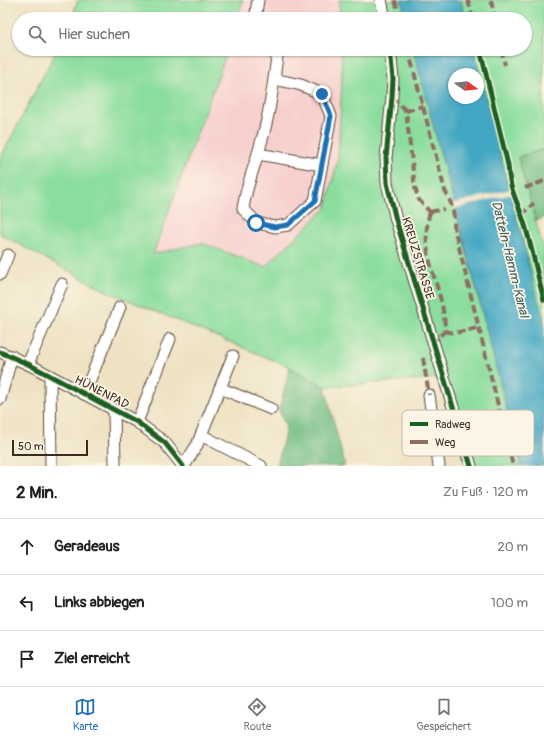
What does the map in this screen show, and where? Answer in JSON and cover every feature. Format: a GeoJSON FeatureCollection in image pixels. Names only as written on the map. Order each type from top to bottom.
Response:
{"type":"FeatureCollection","features":[{"type":"Feature","properties":{"kind":"street"},"geometry":{"type":"LineString","coordinates":[[256,12],[258,0]]}},
{"type":"Feature","properties":{"kind":"street"},"geometry":{"type":"LineString","coordinates":[[381,0],[384,12]]}},
{"type":"Feature","properties":{"kind":"street"},"geometry":{"type":"LineString","coordinates":[[274,79],[301,85],[322,94],[331,116],[315,201],[288,225],[275,227],[256,223],[243,209],[246,191],[258,154],[274,79],[277,56]]}},
{"type":"Feature","properties":{"kind":"street","name":"KREUZSTRASSE"},"geometry":{"type":"LineString","coordinates":[[391,56],[393,79],[386,158],[387,183],[400,233],[455,410]]}},
{"type":"Feature","properties":{"kind":"street"},"geometry":{"type":"LineString","coordinates":[[258,154],[322,165]]}},
{"type":"Feature","properties":{"kind":"street"},"geometry":{"type":"LineString","coordinates":[[0,274],[8,255]]}},
{"type":"Feature","properties":{"kind":"street"},"geometry":{"type":"LineString","coordinates":[[28,364],[62,284]]}},
{"type":"Feature","properties":{"kind":"street","name":"HÜNENPAD"},"geometry":{"type":"LineString","coordinates":[[84,394],[120,307]]}},
{"type":"Feature","properties":{"kind":"street","name":"HÜNENPAD"},"geometry":{"type":"LineString","coordinates":[[137,422],[170,339]]}},
{"type":"Feature","properties":{"kind":"street","name":"HÜNENPAD"},"geometry":{"type":"LineString","coordinates":[[0,352],[28,364],[137,422],[165,443],[183,466],[201,435],[233,356]]}},
{"type":"Feature","properties":{"kind":"street"},"geometry":{"type":"LineString","coordinates":[[0,399],[12,356]]}},
{"type":"Feature","properties":{"kind":"street"},"geometry":{"type":"LineString","coordinates":[[50,376],[51,466]]}},
{"type":"Feature","properties":{"kind":"street"},"geometry":{"type":"LineString","coordinates":[[220,388],[271,409]]}},
{"type":"Feature","properties":{"kind":"street"},"geometry":{"type":"LineString","coordinates":[[429,395],[431,410]]}},
{"type":"Feature","properties":{"kind":"street"},"geometry":{"type":"LineString","coordinates":[[114,410],[115,466]]}},
{"type":"Feature","properties":{"kind":"street"},"geometry":{"type":"LineString","coordinates":[[201,435],[261,466]]}},
{"type":"Feature","properties":{"kind":"street"},"geometry":{"type":"LineString","coordinates":[[438,456],[439,466]]}},
{"type":"Feature","properties":{"kind":"street","name":"KREUZSTRASSE"},"geometry":{"type":"LineString","coordinates":[[469,456],[472,466]]}},
{"type":"Feature","properties":{"kind":"shaded area"},"geometry":{"type":"Polygon","coordinates":[[[243,0],[339,0],[340,12],[239,12],[243,0]]]}},
{"type":"Feature","properties":{"kind":"shaded area"},"geometry":{"type":"Polygon","coordinates":[[[225,56],[341,56],[342,79],[339,158],[326,208],[265,267],[202,243],[153,255],[225,56]]]}},
{"type":"Feature","properties":{"kind":"green space"},"geometry":{"type":"Polygon","coordinates":[[[78,0],[243,0],[239,12],[74,12],[78,0]]]}},
{"type":"Feature","properties":{"kind":"green space"},"geometry":{"type":"Polygon","coordinates":[[[339,0],[401,0],[404,12],[340,12],[339,0]]]}},
{"type":"Feature","properties":{"kind":"green space"},"geometry":{"type":"Polygon","coordinates":[[[461,0],[544,0],[544,149],[518,158],[544,251],[544,323],[484,91],[484,68],[478,68],[475,56],[532,56],[532,12],[464,12],[461,0]]]}},
{"type":"Feature","properties":{"kind":"green space"},"geometry":{"type":"Polygon","coordinates":[[[53,56],[225,56],[153,254],[202,243],[265,267],[326,208],[338,158],[342,79],[341,56],[415,56],[507,410],[449,410],[440,378],[325,387],[290,367],[106,291],[0,234],[0,159],[53,56]]]}},
{"type":"Feature","properties":{"kind":"green space"},"geometry":{"type":"Polygon","coordinates":[[[544,149],[544,218],[536,221],[518,157],[544,149]]]}},
{"type":"Feature","properties":{"kind":"green space"},"geometry":{"type":"Polygon","coordinates":[[[290,367],[325,387],[345,466],[277,466],[286,428],[279,410],[290,367]]]}},
{"type":"Feature","properties":{"kind":"green space"},"geometry":{"type":"Polygon","coordinates":[[[462,456],[518,456],[521,466],[465,466],[462,456]]]}},
{"type":"Feature","properties":{"kind":"water"},"geometry":{"type":"Polygon","coordinates":[[[401,0],[461,0],[464,12],[404,12],[401,0]]]}},
{"type":"Feature","properties":{"kind":"water","name":"Datteln-Hamm-Kanal"},"geometry":{"type":"Polygon","coordinates":[[[415,56],[475,56],[478,68],[448,68],[448,104],[484,104],[484,91],[544,323],[544,466],[521,466],[518,456],[534,456],[534,410],[507,410],[415,56]]]}},
{"type":"Feature","properties":{"kind":"pier"},"geometry":{"type":"Polygon","coordinates":[[[511,189],[512,194],[453,209],[452,204],[511,189]]]}},
{"type":"Feature","properties":{"kind":"marked path"},"geometry":{"type":"LineString","coordinates":[[395,0],[398,12]]}},
{"type":"Feature","properties":{"kind":"marked path"},"geometry":{"type":"LineString","coordinates":[[468,0],[471,12]]}},
{"type":"Feature","properties":{"kind":"marked path"},"geometry":{"type":"LineString","coordinates":[[491,0],[494,12]]}},
{"type":"Feature","properties":{"kind":"marked path"},"geometry":{"type":"LineString","coordinates":[[410,56],[445,191],[450,200],[454,218],[454,227],[499,410]]}},
{"type":"Feature","properties":{"kind":"marked path"},"geometry":{"type":"LineString","coordinates":[[503,56],[505,65]]}},
{"type":"Feature","properties":{"kind":"marked path"},"geometry":{"type":"LineString","coordinates":[[392,97],[406,111],[415,188],[419,200],[430,212]]}},
{"type":"Feature","properties":{"kind":"marked path"},"geometry":{"type":"LineString","coordinates":[[406,111],[423,106]]}},
{"type":"Feature","properties":{"kind":"marked path"},"geometry":{"type":"LineString","coordinates":[[525,188],[544,181]]}},
{"type":"Feature","properties":{"kind":"marked path"},"geometry":{"type":"LineString","coordinates":[[521,215],[534,203]]}},
{"type":"Feature","properties":{"kind":"marked path"},"geometry":{"type":"LineString","coordinates":[[430,212],[444,209]]}},
{"type":"Feature","properties":{"kind":"marked path"},"geometry":{"type":"LineString","coordinates":[[430,212],[427,228],[427,243],[429,258],[441,300],[445,331],[433,342]]}},
{"type":"Feature","properties":{"kind":"marked path"},"geometry":{"type":"LineString","coordinates":[[445,331],[454,333],[478,328]]}},
{"type":"Feature","properties":{"kind":"marked path"},"geometry":{"type":"LineString","coordinates":[[423,358],[429,395]]}},
{"type":"Feature","properties":{"kind":"marked path"},"geometry":{"type":"LineString","coordinates":[[511,456],[513,466]]}},
{"type":"Feature","properties":{"kind":"cycle path"},"geometry":{"type":"LineString","coordinates":[[391,56],[393,79],[386,158],[387,183],[396,220],[454,410]]}},
{"type":"Feature","properties":{"kind":"cycle path"},"geometry":{"type":"LineString","coordinates":[[482,56],[508,165],[512,188],[527,231],[544,300]]}},
{"type":"Feature","properties":{"kind":"cycle path"},"geometry":{"type":"LineString","coordinates":[[0,352],[28,364],[137,422],[165,443],[183,466]]}},
{"type":"Feature","properties":{"kind":"cycle path"},"geometry":{"type":"LineString","coordinates":[[468,456],[471,466]]}},
{"type":"Feature","properties":{"kind":"route"},"geometry":{"type":"LineString","coordinates":[[256,223],[275,227],[288,225],[315,201],[331,116],[322,94]]}}]}
